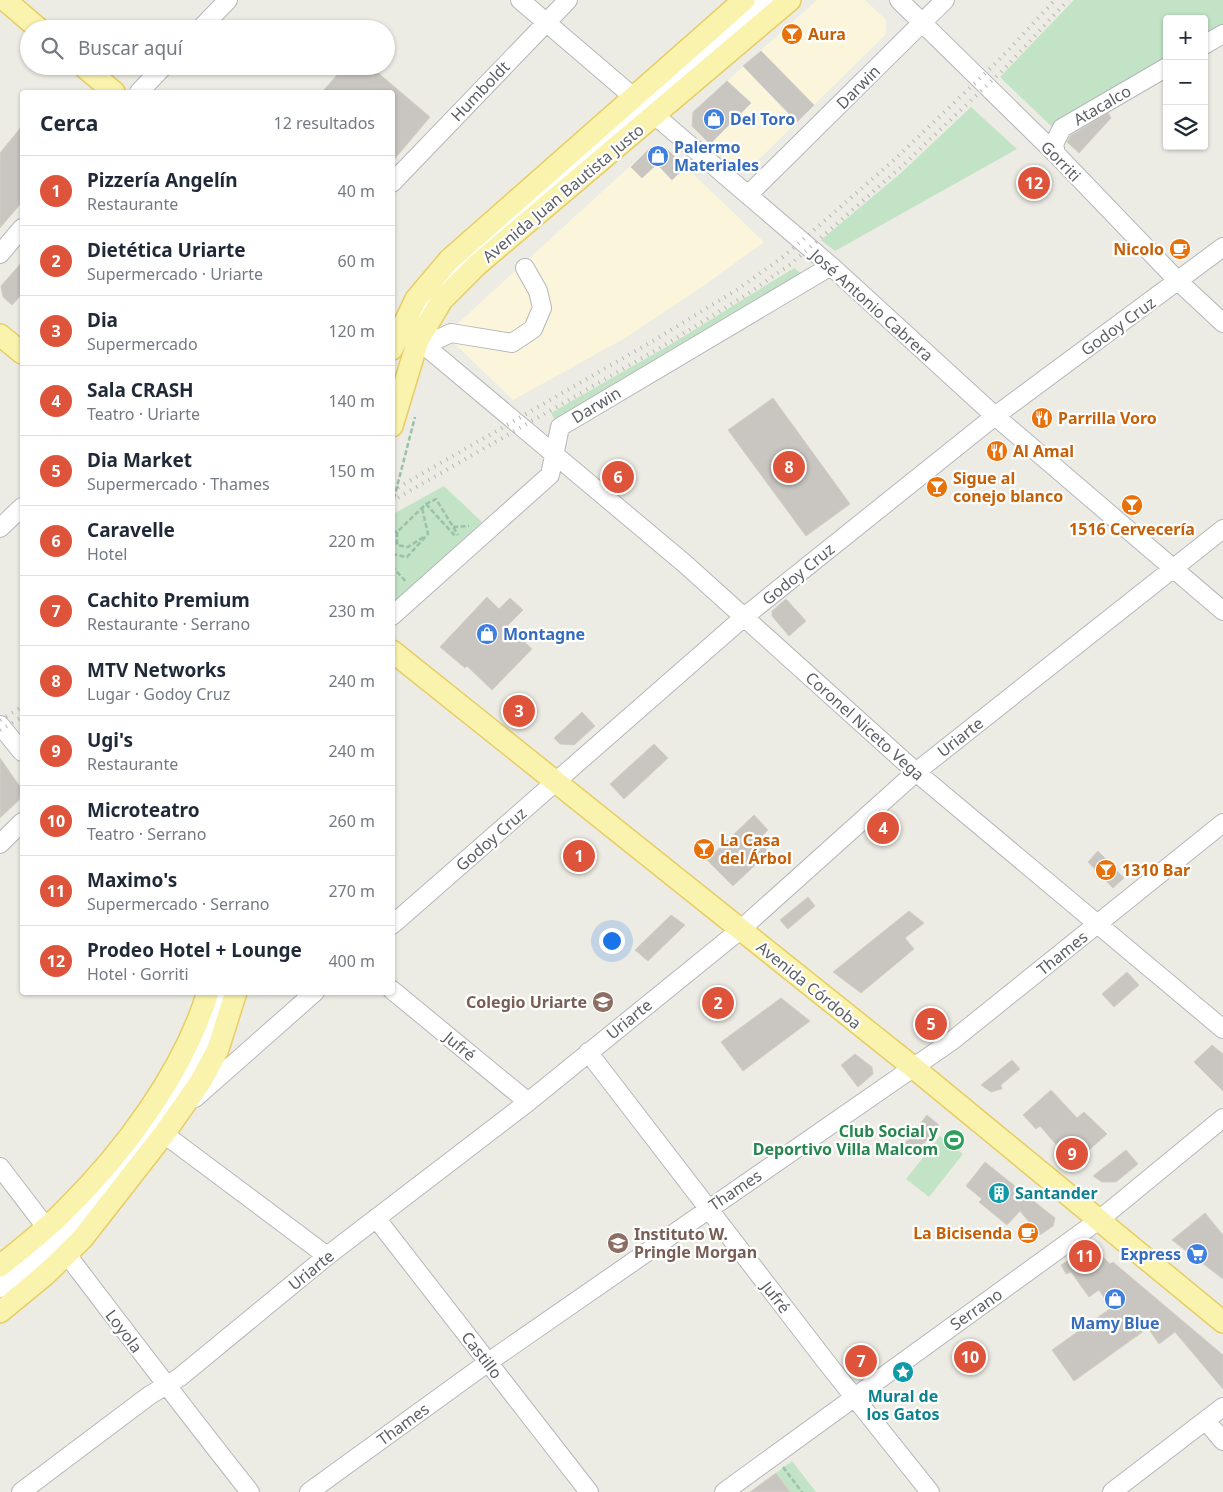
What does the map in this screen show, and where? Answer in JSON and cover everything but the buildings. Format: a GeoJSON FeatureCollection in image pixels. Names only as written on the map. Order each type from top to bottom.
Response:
{"type":"FeatureCollection","features":[{"type":"Feature","properties":{"kind":"main road"},"geometry":{"type":"LineString","coordinates":[[5,0],[28,20]]}},
{"type":"Feature","properties":{"kind":"main road","name":"Avenida Juan Bautista Justo"},"geometry":{"type":"LineString","coordinates":[[395,346],[643,106],[744,0]]}},
{"type":"Feature","properties":{"kind":"main road","name":"Avenida Juan Bautista Justo"},"geometry":{"type":"LineString","coordinates":[[395,410],[416,299],[450,260],[643,106],[790,0]]}},
{"type":"Feature","properties":{"kind":"main road"},"geometry":{"type":"LineString","coordinates":[[94,75],[112,90]]}},
{"type":"Feature","properties":{"kind":"main road"},"geometry":{"type":"LineString","coordinates":[[0,335],[20,351]]}},
{"type":"Feature","properties":{"kind":"main road","name":"Avenida Córdoba"},"geometry":{"type":"LineString","coordinates":[[395,653],[914,1068],[1223,1322]]}},
{"type":"Feature","properties":{"kind":"main road"},"geometry":{"type":"LineString","coordinates":[[0,1312],[57,1240],[93,1180],[148,1109],[187,1045],[210,995]]}},
{"type":"Feature","properties":{"kind":"main road"},"geometry":{"type":"LineString","coordinates":[[0,1266],[57,1240],[115,1197],[182,1110],[201,1081],[218,1049],[235,995]]}},
{"type":"Feature","properties":{"kind":"street"},"geometry":{"type":"LineString","coordinates":[[209,20],[228,0]]}},
{"type":"Feature","properties":{"kind":"street","name":"José Antonio Cabrera"},"geometry":{"type":"LineString","coordinates":[[520,0],[831,266],[995,416],[1174,567],[1223,611]]}},
{"type":"Feature","properties":{"kind":"street","name":"Humboldt"},"geometry":{"type":"LineString","coordinates":[[395,180],[568,0]]}},
{"type":"Feature","properties":{"kind":"street"},"geometry":{"type":"LineString","coordinates":[[643,106],[766,0]]}},
{"type":"Feature","properties":{"kind":"street","name":"Gorriti"},"geometry":{"type":"LineString","coordinates":[[899,0],[1056,154],[1178,281],[1223,323]]}},
{"type":"Feature","properties":{"kind":"street","name":"Darwin"},"geometry":{"type":"LineString","coordinates":[[748,195],[946,0]]}},
{"type":"Feature","properties":{"kind":"street"},"geometry":{"type":"LineString","coordinates":[[1208,43],[1223,34]]}},
{"type":"Feature","properties":{"kind":"street","name":"Atacalco"},"geometry":{"type":"LineString","coordinates":[[1056,154],[1054,144],[1062,128],[1163,69]]}},
{"type":"Feature","properties":{"kind":"street"},"geometry":{"type":"LineString","coordinates":[[141,90],[155,75]]}},
{"type":"Feature","properties":{"kind":"street"},"geometry":{"type":"LineString","coordinates":[[0,254],[20,230]]}},
{"type":"Feature","properties":{"kind":"street","name":"Godoy Cruz"},"geometry":{"type":"LineString","coordinates":[[395,922],[744,617],[995,416],[1223,247]]}},
{"type":"Feature","properties":{"kind":"street","name":"Darwin"},"geometry":{"type":"LineString","coordinates":[[395,613],[550,476],[560,427],[831,266]]}},
{"type":"Feature","properties":{"kind":"street"},"geometry":{"type":"LineString","coordinates":[[395,386],[410,333],[451,333],[512,343],[533,329],[542,308],[538,291],[525,268]]}},
{"type":"Feature","properties":{"kind":"street","name":"Coronel Niceto Vega"},"geometry":{"type":"LineString","coordinates":[[410,333],[684,563],[916,772],[1223,1029]]}},
{"type":"Feature","properties":{"kind":"street"},"geometry":{"type":"LineString","coordinates":[[0,528],[20,509]]}},
{"type":"Feature","properties":{"kind":"street","name":"Uriarte"},"geometry":{"type":"LineString","coordinates":[[21,1492],[165,1384],[180,1377],[327,1256],[528,1102],[740,930],[916,772],[1223,529]]}},
{"type":"Feature","properties":{"kind":"street"},"geometry":{"type":"LineString","coordinates":[[0,725],[20,750]]}},
{"type":"Feature","properties":{"kind":"street","name":"Thames"},"geometry":{"type":"LineString","coordinates":[[309,1492],[487,1363],[914,1068],[1223,823]]}},
{"type":"Feature","properties":{"kind":"street"},"geometry":{"type":"LineString","coordinates":[[0,844],[20,824]]}},
{"type":"Feature","properties":{"kind":"street","name":"Jufré"},"geometry":{"type":"LineString","coordinates":[[395,992],[528,1102]]}},
{"type":"Feature","properties":{"kind":"street"},"geometry":{"type":"LineString","coordinates":[[182,1110],[312,995]]}},
{"type":"Feature","properties":{"kind":"street","name":"Jufré"},"geometry":{"type":"LineString","coordinates":[[588,1052],[853,1396],[930,1492]]}},
{"type":"Feature","properties":{"kind":"street","name":"Serrano"},"geometry":{"type":"LineString","coordinates":[[724,1492],[853,1396],[1099,1220],[1223,1118]]}},
{"type":"Feature","properties":{"kind":"street"},"geometry":{"type":"LineString","coordinates":[[164,1134],[327,1256]]}},
{"type":"Feature","properties":{"kind":"street","name":"Loyola"},"geometry":{"type":"LineString","coordinates":[[0,1167],[165,1384],[250,1492]]}},
{"type":"Feature","properties":{"kind":"street","name":"Castillo"},"geometry":{"type":"LineString","coordinates":[[376,1218],[588,1492]]}},
{"type":"Feature","properties":{"kind":"street"},"geometry":{"type":"LineString","coordinates":[[0,1288],[57,1240]]}},
{"type":"Feature","properties":{"kind":"street"},"geometry":{"type":"LineString","coordinates":[[1112,1492],[1223,1407]]}},
{"type":"Feature","properties":{"kind":"street"},"geometry":{"type":"LineString","coordinates":[[1206,1421],[1223,1441]]}},
{"type":"Feature","properties":{"kind":"path"},"geometry":{"type":"LineString","coordinates":[[395,494],[416,413]]}},
{"type":"Feature","properties":{"kind":"path"},"geometry":{"type":"LineString","coordinates":[[428,534],[408,546],[397,545],[397,532],[426,504],[436,499],[467,550]]}},
{"type":"Feature","properties":{"kind":"path"},"geometry":{"type":"LineString","coordinates":[[426,504],[467,550]]}},
{"type":"Feature","properties":{"kind":"path"},"geometry":{"type":"LineString","coordinates":[[422,508],[428,534]]}},
{"type":"Feature","properties":{"kind":"path"},"geometry":{"type":"LineString","coordinates":[[395,555],[407,557],[428,534]]}},
{"type":"Feature","properties":{"kind":"path"},"geometry":{"type":"LineString","coordinates":[[395,569],[417,595]]}},
{"type":"Feature","properties":{"kind":"path"},"geometry":{"type":"LineString","coordinates":[[774,1456],[802,1492]]}},
{"type":"Feature","properties":{"kind":"shaded area"},"geometry":{"type":"Polygon","coordinates":[[[817,0],[865,0],[886,20],[886,34],[751,167],[736,169],[692,126],[693,112],[817,0]]]}},
{"type":"Feature","properties":{"kind":"shaded area"},"geometry":{"type":"Polygon","coordinates":[[[666,148],[764,242],[696,291],[625,338],[513,400],[452,341],[456,325],[649,149],[666,148]]]}},
{"type":"Feature","properties":{"kind":"green space"},"geometry":{"type":"Polygon","coordinates":[[[1074,0],[1223,0],[1223,27],[1208,36],[1208,15],[1163,15],[1163,62],[1053,128],[1000,77],[1074,0]]]}},
{"type":"Feature","properties":{"kind":"green space"},"geometry":{"type":"Polygon","coordinates":[[[971,107],[1017,149],[835,251],[821,240],[901,173],[971,107]]]}},
{"type":"Feature","properties":{"kind":"green space"},"geometry":{"type":"Polygon","coordinates":[[[794,268],[802,274],[556,422],[551,413],[673,343],[794,268]]]}},
{"type":"Feature","properties":{"kind":"green space"},"geometry":{"type":"Polygon","coordinates":[[[444,486],[482,522],[395,601],[395,513],[444,486]]]}},
{"type":"Feature","properties":{"kind":"green space"},"geometry":{"type":"Polygon","coordinates":[[[940,1136],[963,1154],[929,1197],[906,1179],[940,1136]]]}},
{"type":"Feature","properties":{"kind":"green space"},"geometry":{"type":"Polygon","coordinates":[[[792,1461],[816,1492],[790,1492],[776,1473],[792,1461]]]}},
{"type":"Feature","properties":{"kind":"railway"},"geometry":{"type":"LineString","coordinates":[[395,489],[658,338],[738,289],[783,257],[893,161],[998,61],[1055,0]]}},
{"type":"Feature","properties":{"kind":"railway"},"geometry":{"type":"LineString","coordinates":[[395,499],[663,346],[746,295],[791,264],[899,169],[1005,68],[1068,0]]}},
{"type":"Feature","properties":{"kind":"railway"},"geometry":{"type":"LineString","coordinates":[[0,720],[20,708]]}},
{"type":"Feature","properties":{"kind":"railway"},"geometry":{"type":"LineString","coordinates":[[0,730],[20,718]]}},
{"type":"Feature","properties":{"kind":"place","name":"Aura"},"geometry":{"type":"Point","coordinates":[792,34]}},
{"type":"Feature","properties":{"kind":"place","name":"Del Toro"},"geometry":{"type":"Point","coordinates":[714,119]}},
{"type":"Feature","properties":{"kind":"place","name":"Palermo Materiales"},"geometry":{"type":"Point","coordinates":[658,156]}},
{"type":"Feature","properties":{"kind":"place","name":"Prodeo Hotel + Lounge"},"geometry":{"type":"Point","coordinates":[1034,183]}},
{"type":"Feature","properties":{"kind":"place","name":"Nicolo"},"geometry":{"type":"Point","coordinates":[1180,249]}},
{"type":"Feature","properties":{"kind":"place","name":"Parrilla Voro"},"geometry":{"type":"Point","coordinates":[1042,418]}},
{"type":"Feature","properties":{"kind":"place","name":"Al Amal"},"geometry":{"type":"Point","coordinates":[997,451]}},
{"type":"Feature","properties":{"kind":"place","name":"MTV Networks"},"geometry":{"type":"Point","coordinates":[789,467]}},
{"type":"Feature","properties":{"kind":"place","name":"Caravelle"},"geometry":{"type":"Point","coordinates":[618,477]}},
{"type":"Feature","properties":{"kind":"place","name":"Sigue al conejo blanco"},"geometry":{"type":"Point","coordinates":[937,487]}},
{"type":"Feature","properties":{"kind":"place","name":"1516 Cervecería"},"geometry":{"type":"Point","coordinates":[1132,505]}},
{"type":"Feature","properties":{"kind":"place","name":"Montagne"},"geometry":{"type":"Point","coordinates":[487,634]}},
{"type":"Feature","properties":{"kind":"place","name":"Dia"},"geometry":{"type":"Point","coordinates":[519,711]}},
{"type":"Feature","properties":{"kind":"place","name":"Sala CRASH"},"geometry":{"type":"Point","coordinates":[883,828]}},
{"type":"Feature","properties":{"kind":"place","name":"La Casa del Árbol"},"geometry":{"type":"Point","coordinates":[704,849]}},
{"type":"Feature","properties":{"kind":"place","name":"Pizzería Angelín"},"geometry":{"type":"Point","coordinates":[579,856]}},
{"type":"Feature","properties":{"kind":"place","name":"1310 Bar"},"geometry":{"type":"Point","coordinates":[1106,870]}},
{"type":"Feature","properties":{"kind":"place","name":"Colegio Uriarte"},"geometry":{"type":"Point","coordinates":[603,1002]}},
{"type":"Feature","properties":{"kind":"place","name":"Dietética Uriarte"},"geometry":{"type":"Point","coordinates":[718,1003]}},
{"type":"Feature","properties":{"kind":"place","name":"Dia Market"},"geometry":{"type":"Point","coordinates":[931,1024]}},
{"type":"Feature","properties":{"kind":"place","name":"Club Social y Deportivo Villa Malcom"},"geometry":{"type":"Point","coordinates":[954,1140]}},
{"type":"Feature","properties":{"kind":"place","name":"Ugi's"},"geometry":{"type":"Point","coordinates":[1072,1154]}},
{"type":"Feature","properties":{"kind":"place","name":"Santander"},"geometry":{"type":"Point","coordinates":[999,1193]}},
{"type":"Feature","properties":{"kind":"place","name":"La Bicisenda"},"geometry":{"type":"Point","coordinates":[1028,1233]}},
{"type":"Feature","properties":{"kind":"place","name":"Instituto W. Pringle Morgan"},"geometry":{"type":"Point","coordinates":[618,1243]}},
{"type":"Feature","properties":{"kind":"place","name":"Express"},"geometry":{"type":"Point","coordinates":[1197,1254]}},
{"type":"Feature","properties":{"kind":"place","name":"Maximo's"},"geometry":{"type":"Point","coordinates":[1085,1256]}},
{"type":"Feature","properties":{"kind":"place","name":"Mamy Blue"},"geometry":{"type":"Point","coordinates":[1115,1299]}},
{"type":"Feature","properties":{"kind":"place","name":"Microteatro"},"geometry":{"type":"Point","coordinates":[970,1357]}},
{"type":"Feature","properties":{"kind":"place","name":"Cachito Premium"},"geometry":{"type":"Point","coordinates":[861,1361]}},
{"type":"Feature","properties":{"kind":"place","name":"Mural de los Gatos"},"geometry":{"type":"Point","coordinates":[903,1372]}}]}
